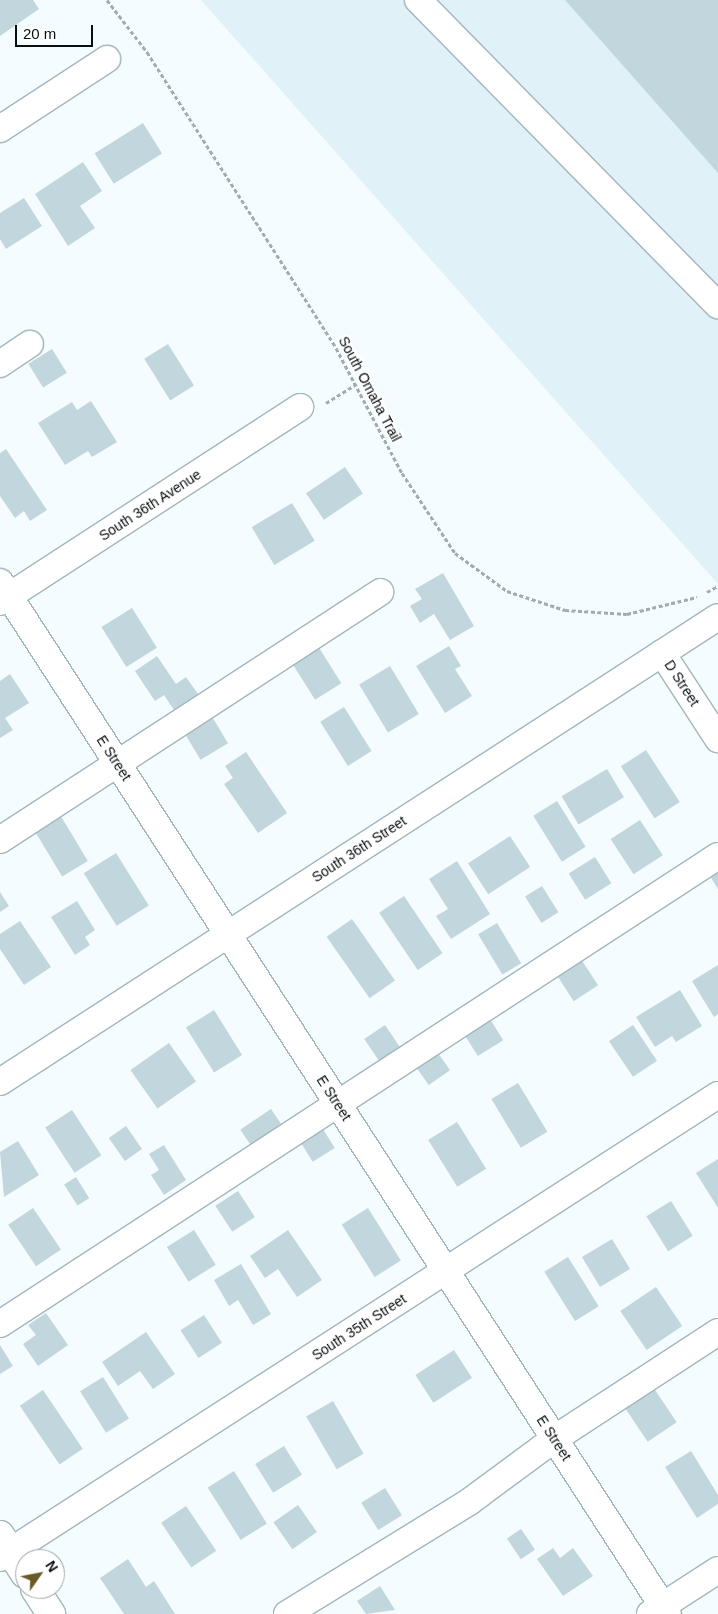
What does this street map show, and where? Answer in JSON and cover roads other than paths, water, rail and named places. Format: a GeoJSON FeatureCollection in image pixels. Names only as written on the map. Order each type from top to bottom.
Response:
{"type":"FeatureCollection","features":[{"type":"Feature","properties":{"kind":"main road"},"geometry":{"type":"LineString","coordinates":[[4,1548],[15,1562]]}},
{"type":"Feature","properties":{"kind":"main road"},"geometry":{"type":"LineString","coordinates":[[41,1599],[51,1614]]}},
{"type":"Feature","properties":{"kind":"street"},"geometry":{"type":"LineString","coordinates":[[418,0],[718,305]]}},
{"type":"Feature","properties":{"kind":"street"},"geometry":{"type":"LineString","coordinates":[[0,129],[107,59]]}},
{"type":"Feature","properties":{"kind":"street"},"geometry":{"type":"LineString","coordinates":[[0,364],[30,344]]}},
{"type":"Feature","properties":{"kind":"street","name":"South 36th Avenue"},"geometry":{"type":"LineString","coordinates":[[3,593],[300,407]]}},
{"type":"Feature","properties":{"kind":"street"},"geometry":{"type":"LineString","coordinates":[[0,840],[380,592]]}},
{"type":"Feature","properties":{"kind":"street","name":"E Street"},"geometry":{"type":"LineString","coordinates":[[3,593],[118,764],[446,1271],[554,1439],[660,1611]]}},
{"type":"Feature","properties":{"kind":"street","name":"South 36th Street"},"geometry":{"type":"LineString","coordinates":[[0,1082],[718,617]]}},
{"type":"Feature","properties":{"kind":"street","name":"D Street"},"geometry":{"type":"LineString","coordinates":[[662,653],[718,739]]}},
{"type":"Feature","properties":{"kind":"street"},"geometry":{"type":"LineString","coordinates":[[0,1324],[718,856]]}},
{"type":"Feature","properties":{"kind":"street","name":"South 35th Street"},"geometry":{"type":"LineString","coordinates":[[4,1548],[446,1271],[718,1095]]}},
{"type":"Feature","properties":{"kind":"street"},"geometry":{"type":"LineString","coordinates":[[287,1614],[468,1502],[554,1439],[718,1332]]}},
{"type":"Feature","properties":{"kind":"street"},"geometry":{"type":"LineString","coordinates":[[660,1611],[718,1570]]}}]}
